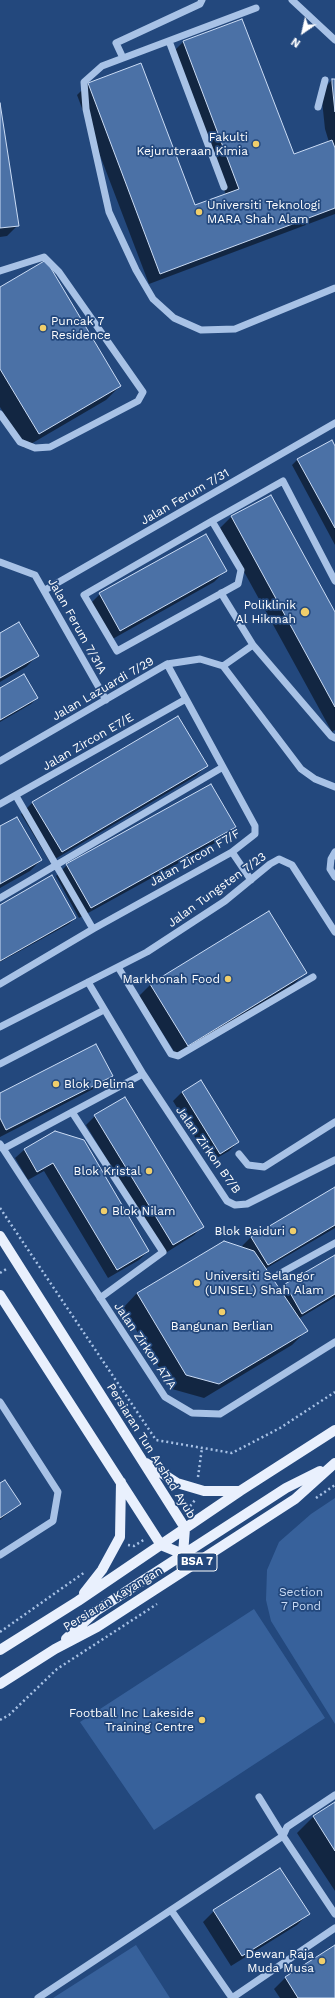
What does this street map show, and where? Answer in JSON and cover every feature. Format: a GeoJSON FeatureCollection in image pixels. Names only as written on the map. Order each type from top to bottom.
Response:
{"type":"FeatureCollection","features":[{"type":"Feature","properties":{"kind":"main road","name":"Persiaran Tun Arshad Ayub"},"geometry":{"type":"LineString","coordinates":[[0,1236],[185,1528],[183,1554]]}},
{"type":"Feature","properties":{"kind":"main road"},"geometry":{"type":"LineString","coordinates":[[0,1295],[121,1480],[161,1545],[183,1554]]}},
{"type":"Feature","properties":{"kind":"main road","name":"Persiaran Kayangan"},"geometry":{"type":"LineString","coordinates":[[0,1650],[78,1601],[240,1491],[335,1430]]}},
{"type":"Feature","properties":{"kind":"main road"},"geometry":{"type":"LineString","coordinates":[[142,1460],[177,1483],[204,1491],[240,1491]]}},
{"type":"Feature","properties":{"kind":"main road"},"geometry":{"type":"LineString","coordinates":[[55,1649],[96,1611],[286,1488],[333,1464]]}},
{"type":"Feature","properties":{"kind":"main road","name":"Persiaran Kayangan"},"geometry":{"type":"LineString","coordinates":[[0,1684],[55,1649],[97,1627],[294,1499],[333,1464]]}},
{"type":"Feature","properties":{"kind":"main road"},"geometry":{"type":"LineString","coordinates":[[78,1601],[102,1570],[120,1537],[121,1480]]}},
{"type":"Feature","properties":{"kind":"street"},"geometry":{"type":"LineString","coordinates":[[123,58],[116,43],[200,4],[202,0]]}},
{"type":"Feature","properties":{"kind":"street"},"geometry":{"type":"LineString","coordinates":[[292,0],[335,40]]}},
{"type":"Feature","properties":{"kind":"street"},"geometry":{"type":"LineString","coordinates":[[256,8],[102,66],[84,82],[86,109],[109,212],[136,270],[154,299],[174,318],[201,330],[235,329],[335,288]]}},
{"type":"Feature","properties":{"kind":"street"},"geometry":{"type":"LineString","coordinates":[[169,41],[224,187]]}},
{"type":"Feature","properties":{"kind":"street"},"geometry":{"type":"LineString","coordinates":[[318,107],[325,80]]}},
{"type":"Feature","properties":{"kind":"street"},"geometry":{"type":"LineString","coordinates":[[0,272],[44,257],[48,260],[59,272],[142,392],[138,401],[50,447],[35,448],[20,442],[0,414]]}},
{"type":"Feature","properties":{"kind":"street","name":"Jalan Ferum 7/31"},"geometry":{"type":"LineString","coordinates":[[45,590],[335,423]]}},
{"type":"Feature","properties":{"kind":"street"},"geometry":{"type":"LineString","coordinates":[[212,522],[242,570],[238,584],[117,651],[84,595],[283,481],[335,581]]}},
{"type":"Feature","properties":{"kind":"street","name":"Jalan Ferum 7/31A"},"geometry":{"type":"LineString","coordinates":[[0,562],[35,575],[45,590],[106,700]]}},
{"type":"Feature","properties":{"kind":"street"},"geometry":{"type":"LineString","coordinates":[[221,593],[253,645],[331,736],[335,738]]}},
{"type":"Feature","properties":{"kind":"street"},"geometry":{"type":"LineString","coordinates":[[253,645],[223,666],[302,769],[315,779],[335,787]]}},
{"type":"Feature","properties":{"kind":"street","name":"Jalan Lazuardi 7/29"},"geometry":{"type":"LineString","coordinates":[[0,760],[167,664],[200,659],[223,666]]}},
{"type":"Feature","properties":{"kind":"street","name":"Jalan Zircon F7/F"},"geometry":{"type":"LineString","coordinates":[[0,984],[93,929],[232,852],[255,834],[255,826],[167,664]]}},
{"type":"Feature","properties":{"kind":"street","name":"Jalan Zircon E7/E"},"geometry":{"type":"LineString","coordinates":[[0,804],[186,699]]}},
{"type":"Feature","properties":{"kind":"street"},"geometry":{"type":"LineString","coordinates":[[0,898],[223,767]]}},
{"type":"Feature","properties":{"kind":"street"},"geometry":{"type":"LineString","coordinates":[[16,796],[93,929]]}},
{"type":"Feature","properties":{"kind":"street"},"geometry":{"type":"LineString","coordinates":[[232,852],[251,880]]}},
{"type":"Feature","properties":{"kind":"street"},"geometry":{"type":"LineString","coordinates":[[335,852],[331,859],[330,869],[335,877]]}},
{"type":"Feature","properties":{"kind":"street","name":"Jalan Tungsten 7/23"},"geometry":{"type":"LineString","coordinates":[[0,1027],[147,952],[191,925],[270,864],[279,859],[292,865],[335,932]]}},
{"type":"Feature","properties":{"kind":"street"},"geometry":{"type":"LineString","coordinates":[[118,967],[171,1054],[178,1056],[313,977]]}},
{"type":"Feature","properties":{"kind":"street","name":"Jalan Zirkon B7/B"},"geometry":{"type":"LineString","coordinates":[[88,982],[143,1074],[227,1201],[235,1205],[248,1204],[335,1160]]}},
{"type":"Feature","properties":{"kind":"street"},"geometry":{"type":"LineString","coordinates":[[0,1064],[104,1010]]}},
{"type":"Feature","properties":{"kind":"street"},"geometry":{"type":"LineString","coordinates":[[1,1146],[72,1112],[143,1074]]}},
{"type":"Feature","properties":{"kind":"street"},"geometry":{"type":"LineString","coordinates":[[72,1112],[163,1252],[100,1298]]}},
{"type":"Feature","properties":{"kind":"street"},"geometry":{"type":"LineString","coordinates":[[239,1154],[248,1166],[264,1167],[335,1122]]}},
{"type":"Feature","properties":{"kind":"street","name":"Jalan Zirkon A7/A"},"geometry":{"type":"LineString","coordinates":[[1,1146],[165,1398],[192,1413],[220,1414],[335,1342]]}},
{"type":"Feature","properties":{"kind":"street"},"geometry":{"type":"LineString","coordinates":[[279,1274],[335,1243]]}},
{"type":"Feature","properties":{"kind":"street"},"geometry":{"type":"LineString","coordinates":[[0,1404],[58,1492],[53,1521],[0,1555]]}},
{"type":"Feature","properties":{"kind":"street"},"geometry":{"type":"LineString","coordinates":[[38,1998],[283,1836],[287,1827],[335,1795]]}},
{"type":"Feature","properties":{"kind":"street"},"geometry":{"type":"LineString","coordinates":[[259,1796],[283,1836],[335,1914]]}},
{"type":"Feature","properties":{"kind":"street"},"geometry":{"type":"LineString","coordinates":[[171,1910],[232,1998],[335,1928]]}},
{"type":"Feature","properties":{"kind":"path"},"geometry":{"type":"LineString","coordinates":[[310,1502],[335,1484]]}},
{"type":"Feature","properties":{"kind":"path"},"geometry":{"type":"LineString","coordinates":[[0,1720],[9,1715],[57,1669],[162,1601]]}},
{"type":"Feature","properties":{"kind":"green space","name":"Section 7 Pond"},"geometry":{"type":"Polygon","coordinates":[[[335,1498],[335,1724],[271,1621],[266,1600],[267,1570],[279,1542],[311,1514],[335,1498]]]}},
{"type":"Feature","properties":{"kind":"green space","name":"Football Inc Lakeside Training Centre"},"geometry":{"type":"Polygon","coordinates":[[[254,1609],[325,1718],[154,1830],[80,1722],[254,1609]]]}},
{"type":"Feature","properties":{"kind":"green space"},"geometry":{"type":"Polygon","coordinates":[[[136,1945],[170,1998],[53,1998],[136,1945]]]}},
{"type":"Feature","properties":{"kind":"building","name":"Fakulti Kejuruteraan Kimia"},"geometry":{"type":"Polygon","coordinates":[[[242,19],[294,154],[332,140],[335,148],[335,208],[160,274],[88,83],[141,63],[195,205],[239,189],[183,41],[242,19]]]}},
{"type":"Feature","properties":{"kind":"building"},"geometry":{"type":"Polygon","coordinates":[[[332,79],[335,79],[335,112],[332,83],[332,79]]]}},
{"type":"Feature","properties":{"kind":"building"},"geometry":{"type":"Polygon","coordinates":[[[0,103],[19,226],[0,228],[0,103]]]}},
{"type":"Feature","properties":{"kind":"building","name":"Puncak 7 Residence"},"geometry":{"type":"Polygon","coordinates":[[[46,260],[121,386],[39,434],[0,369],[0,287],[46,260]]]}},
{"type":"Feature","properties":{"kind":"building"},"geometry":{"type":"Polygon","coordinates":[[[332,440],[335,446],[335,528],[297,459],[332,440]]]}},
{"type":"Feature","properties":{"kind":"building"},"geometry":{"type":"Polygon","coordinates":[[[271,495],[335,612],[335,707],[231,516],[271,495]]]}},
{"type":"Feature","properties":{"kind":"building"},"geometry":{"type":"Polygon","coordinates":[[[206,534],[227,571],[120,631],[99,593],[206,534]]]}},
{"type":"Feature","properties":{"kind":"building"},"geometry":{"type":"Polygon","coordinates":[[[19,622],[39,656],[0,678],[0,633],[19,622]]]}},
{"type":"Feature","properties":{"kind":"building"},"geometry":{"type":"Polygon","coordinates":[[[24,674],[38,698],[0,720],[0,688],[24,674]]]}},
{"type":"Feature","properties":{"kind":"building"},"geometry":{"type":"Polygon","coordinates":[[[178,716],[208,766],[62,852],[32,802],[178,716]]]}},
{"type":"Feature","properties":{"kind":"building"},"geometry":{"type":"Polygon","coordinates":[[[211,784],[236,827],[91,908],[66,864],[211,784]]]}},
{"type":"Feature","properties":{"kind":"building"},"geometry":{"type":"Polygon","coordinates":[[[17,817],[42,860],[0,884],[0,826],[17,817]]]}},
{"type":"Feature","properties":{"kind":"building"},"geometry":{"type":"Polygon","coordinates":[[[52,875],[76,918],[0,961],[0,905],[52,875]]]}},
{"type":"Feature","properties":{"kind":"building","name":"Markhonah Food"},"geometry":{"type":"Polygon","coordinates":[[[269,911],[307,973],[188,1046],[150,984],[269,911]]]}},
{"type":"Feature","properties":{"kind":"building","name":"Blok Delima"},"geometry":{"type":"Polygon","coordinates":[[[96,1044],[113,1076],[6,1130],[0,1118],[0,1093],[96,1044]]]}},
{"type":"Feature","properties":{"kind":"building"},"geometry":{"type":"Polygon","coordinates":[[[201,1080],[239,1142],[220,1154],[182,1092],[201,1080]]]}},
{"type":"Feature","properties":{"kind":"building","name":"Blok Kristal"},"geometry":{"type":"Polygon","coordinates":[[[125,1097],[204,1227],[173,1245],[94,1115],[125,1097]]]}},
{"type":"Feature","properties":{"kind":"building","name":"Blok Nilam"},"geometry":{"type":"Polygon","coordinates":[[[55,1131],[84,1140],[149,1251],[117,1270],[53,1163],[37,1172],[24,1149],[55,1131]]]}},
{"type":"Feature","properties":{"kind":"building","name":"Blok Baiduri"},"geometry":{"type":"Polygon","coordinates":[[[335,1187],[335,1225],[268,1265],[251,1237],[335,1187]]]}},
{"type":"Feature","properties":{"kind":"building","name":"Bangunan Berlian"},"geometry":{"type":"Polygon","coordinates":[[[224,1241],[254,1251],[308,1331],[219,1384],[186,1375],[137,1293],[224,1241]]]}},
{"type":"Feature","properties":{"kind":"building"},"geometry":{"type":"Polygon","coordinates":[[[335,1255],[335,1294],[302,1314],[285,1284],[335,1255]]]}},
{"type":"Feature","properties":{"kind":"building"},"geometry":{"type":"Polygon","coordinates":[[[5,1480],[21,1504],[0,1518],[0,1483],[5,1480]]]}},
{"type":"Feature","properties":{"kind":"building"},"geometry":{"type":"Polygon","coordinates":[[[335,1802],[335,1851],[313,1816],[335,1802]]]}},
{"type":"Feature","properties":{"kind":"building"},"geometry":{"type":"Polygon","coordinates":[[[280,1868],[310,1914],[242,1956],[213,1910],[280,1868]]]}},
{"type":"Feature","properties":{"kind":"building","name":"Dewan Raja Muda Musa"},"geometry":{"type":"Polygon","coordinates":[[[335,1945],[335,1998],[298,1998],[285,1977],[335,1945]]]}},
{"type":"Feature","properties":{"kind":"place","name":"Fakulti Kejuruteraan Kimia"},"geometry":{"type":"Point","coordinates":[256,144]}},
{"type":"Feature","properties":{"kind":"place","name":"Universiti Teknologi MARA Shah Alam"},"geometry":{"type":"Point","coordinates":[199,212]}},
{"type":"Feature","properties":{"kind":"place","name":"Puncak 7 Residence"},"geometry":{"type":"Point","coordinates":[43,328]}},
{"type":"Feature","properties":{"kind":"place","name":"Poliklinik Al Hikmah"},"geometry":{"type":"Point","coordinates":[305,612]}},
{"type":"Feature","properties":{"kind":"place","name":"Markhonah Food"},"geometry":{"type":"Point","coordinates":[228,979]}},
{"type":"Feature","properties":{"kind":"place","name":"Blok Delima"},"geometry":{"type":"Point","coordinates":[56,1084]}},
{"type":"Feature","properties":{"kind":"place","name":"Blok Kristal"},"geometry":{"type":"Point","coordinates":[149,1171]}},
{"type":"Feature","properties":{"kind":"place","name":"Blok Nilam"},"geometry":{"type":"Point","coordinates":[104,1211]}},
{"type":"Feature","properties":{"kind":"place","name":"Blok Baiduri"},"geometry":{"type":"Point","coordinates":[293,1231]}},
{"type":"Feature","properties":{"kind":"place","name":"Universiti Selangor (UNISEL) Shah Alam"},"geometry":{"type":"Point","coordinates":[197,1283]}},
{"type":"Feature","properties":{"kind":"place","name":"Bangunan Berlian"},"geometry":{"type":"Point","coordinates":[222,1312]}},
{"type":"Feature","properties":{"kind":"place","name":"Football Inc Lakeside Training Centre"},"geometry":{"type":"Point","coordinates":[202,1720]}},
{"type":"Feature","properties":{"kind":"place","name":"Dewan Raja Muda Musa"},"geometry":{"type":"Point","coordinates":[322,1961]}}]}
